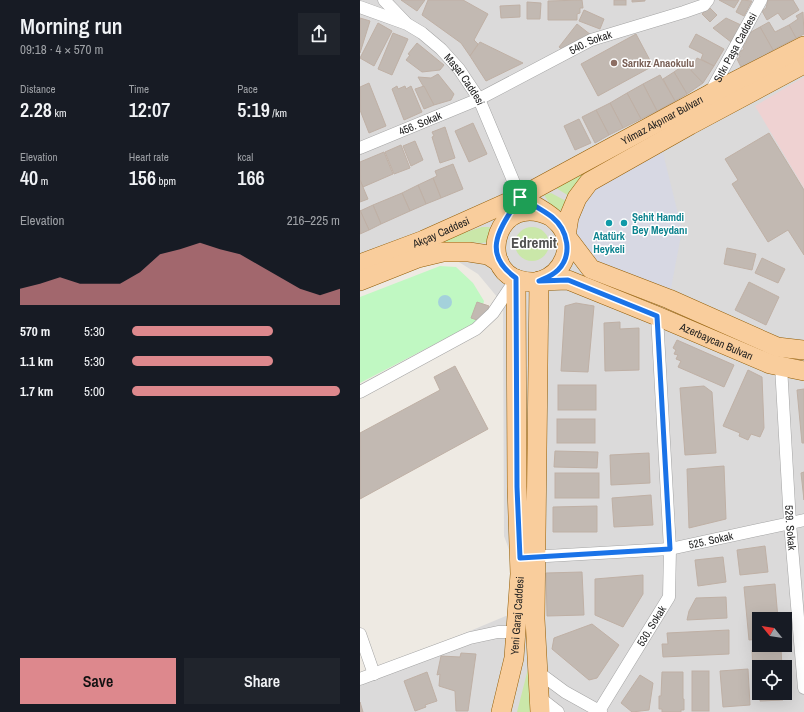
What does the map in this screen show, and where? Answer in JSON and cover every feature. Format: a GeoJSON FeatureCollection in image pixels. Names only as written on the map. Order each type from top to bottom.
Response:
{"type":"FeatureCollection","features":[{"type":"Feature","properties":{"kind":"main road","name":"Yılmaz Akpınar Bulvarı"},"geometry":{"type":"LineString","coordinates":[[520,197],[710,94],[804,46]]}},
{"type":"Feature","properties":{"kind":"main road","name":"Yılmaz Akpınar Bulvarı"},"geometry":{"type":"LineString","coordinates":[[566,236],[569,217],[577,198],[589,182],[690,125],[804,64]]}},
{"type":"Feature","properties":{"kind":"main road"},"geometry":{"type":"LineString","coordinates":[[520,197],[552,217],[561,226],[566,236],[567,248],[565,259],[559,269],[550,277],[539,281],[527,282],[506,272],[499,262],[496,250],[497,238],[501,227],[520,197]]}},
{"type":"Feature","properties":{"kind":"main road","name":"Akçay Caddesi"},"geometry":{"type":"LineString","coordinates":[[360,264],[424,240],[520,197]]}},
{"type":"Feature","properties":{"kind":"main road"},"geometry":{"type":"LineString","coordinates":[[501,227],[509,218],[519,213],[531,210],[542,212],[552,217]]}},
{"type":"Feature","properties":{"kind":"main road","name":"Azerbaycan Bulvarı"},"geometry":{"type":"LineString","coordinates":[[566,236],[591,269],[669,299],[777,347],[804,350]]}},
{"type":"Feature","properties":{"kind":"main road","name":"Akçay Caddesi"},"geometry":{"type":"LineString","coordinates":[[360,281],[418,258],[443,252],[469,252],[488,255],[499,262]]}},
{"type":"Feature","properties":{"kind":"main road","name":"Yeni Garaj Caddesi"},"geometry":{"type":"LineString","coordinates":[[516,278],[517,487],[534,619],[540,705]]}},
{"type":"Feature","properties":{"kind":"main road","name":"Azerbaycan Bulvarı"},"geometry":{"type":"LineString","coordinates":[[539,281],[568,280],[770,364],[804,371]]}},
{"type":"Feature","properties":{"kind":"main road","name":"Yeni Garaj Caddesi"},"geometry":{"type":"LineString","coordinates":[[501,712],[514,658],[520,574],[527,557],[539,281]]}},
{"type":"Feature","properties":{"kind":"street"},"geometry":{"type":"LineString","coordinates":[[384,0],[407,24]]}},
{"type":"Feature","properties":{"kind":"street","name":"540. Sokak"},"geometry":{"type":"LineString","coordinates":[[479,99],[591,40],[684,12],[704,5],[708,0]]}},
{"type":"Feature","properties":{"kind":"street","name":"Sıtkı Paşa Caddesi"},"geometry":{"type":"LineString","coordinates":[[710,94],[761,0]]}},
{"type":"Feature","properties":{"kind":"street","name":"Maşat Caddesi"},"geometry":{"type":"LineString","coordinates":[[360,7],[407,24],[422,33],[442,49],[459,69],[479,99],[520,197]]}},
{"type":"Feature","properties":{"kind":"street","name":"456. Sokak"},"geometry":{"type":"LineString","coordinates":[[360,148],[479,99]]}},
{"type":"Feature","properties":{"kind":"street"},"geometry":{"type":"LineString","coordinates":[[360,392],[476,330],[493,313],[516,278]]}},
{"type":"Feature","properties":{"kind":"street","name":"530. Sokak"},"geometry":{"type":"LineString","coordinates":[[600,711],[669,596],[670,549],[657,316]]}},
{"type":"Feature","properties":{"kind":"street","name":"529. Sokak"},"geometry":{"type":"LineString","coordinates":[[781,366],[790,523],[804,688]]}},
{"type":"Feature","properties":{"kind":"street","name":"525. Sokak"},"geometry":{"type":"LineString","coordinates":[[527,557],[670,549],[804,520]]}},
{"type":"Feature","properties":{"kind":"street"},"geometry":{"type":"LineString","coordinates":[[360,679],[470,638],[498,632],[516,632]]}},
{"type":"Feature","properties":{"kind":"street"},"geometry":{"type":"LineString","coordinates":[[360,634],[374,674]]}},
{"type":"Feature","properties":{"kind":"street"},"geometry":{"type":"LineString","coordinates":[[538,672],[565,692],[600,711]]}},
{"type":"Feature","properties":{"kind":"street"},"geometry":{"type":"LineString","coordinates":[[540,705],[558,712]]}},
{"type":"Feature","properties":{"kind":"shaded area"},"geometry":{"type":"Polygon","coordinates":[[[360,0],[804,0],[804,712],[360,712],[360,677],[530,606],[504,536],[503,304],[478,274],[454,259],[440,258],[360,292],[360,0]]]}},
{"type":"Feature","properties":{"kind":"shaded area"},"geometry":{"type":"Polygon","coordinates":[[[804,77],[804,188],[755,106],[804,77]]]}},
{"type":"Feature","properties":{"kind":"shaded area","name":"Şehit Hamdi Bey Meydanı"},"geometry":{"type":"Polygon","coordinates":[[[660,141],[682,230],[669,299],[580,255],[569,217],[577,198],[660,141]]]}},
{"type":"Feature","properties":{"kind":"green space"},"geometry":{"type":"Polygon","coordinates":[[[650,135],[569,196],[556,188],[552,188],[650,135]]]}},
{"type":"Feature","properties":{"kind":"green space"},"geometry":{"type":"Polygon","coordinates":[[[551,193],[566,201],[561,210],[557,212],[544,195],[551,193]]]}},
{"type":"Feature","properties":{"kind":"green space"},"geometry":{"type":"Polygon","coordinates":[[[482,227],[489,227],[493,231],[489,242],[451,242],[395,261],[444,239],[482,227]]]}},
{"type":"Feature","properties":{"kind":"green space"},"geometry":{"type":"Polygon","coordinates":[[[535,227],[544,232],[548,237],[548,251],[544,256],[539,260],[529,261],[525,260],[516,251],[515,241],[516,237],[525,228],[535,227]]]}},
{"type":"Feature","properties":{"kind":"green space"},"geometry":{"type":"Polygon","coordinates":[[[440,266],[456,267],[473,283],[484,301],[479,321],[360,383],[360,297],[440,266]]]}},
{"type":"Feature","properties":{"kind":"green space"},"geometry":{"type":"Polygon","coordinates":[[[528,669],[533,712],[517,712],[528,669]]]}},
{"type":"Feature","properties":{"kind":"water"},"geometry":{"type":"Polygon","coordinates":[[[442,295],[448,295],[452,299],[452,305],[448,309],[442,309],[438,305],[438,299],[442,295]]]}},
{"type":"Feature","properties":{"kind":"building"},"geometry":{"type":"Polygon","coordinates":[[[401,0],[425,0],[417,11],[401,0]]]}},
{"type":"Feature","properties":{"kind":"building"},"geometry":{"type":"Polygon","coordinates":[[[428,0],[463,0],[488,14],[474,40],[478,44],[470,56],[461,43],[422,15],[428,0]]]}},
{"type":"Feature","properties":{"kind":"building"},"geometry":{"type":"Polygon","coordinates":[[[582,0],[583,8],[580,8],[580,13],[577,14],[577,20],[548,20],[548,1],[582,0]]]}},
{"type":"Feature","properties":{"kind":"building"},"geometry":{"type":"Polygon","coordinates":[[[614,0],[626,0],[626,5],[614,5],[614,0]]]}},
{"type":"Feature","properties":{"kind":"building"},"geometry":{"type":"Polygon","coordinates":[[[632,0],[645,0],[645,1],[632,2],[632,0]]]}},
{"type":"Feature","properties":{"kind":"building"},"geometry":{"type":"Polygon","coordinates":[[[719,0],[739,0],[734,8],[719,0]]]}},
{"type":"Feature","properties":{"kind":"building"},"geometry":{"type":"Polygon","coordinates":[[[742,0],[752,1],[744,16],[736,12],[742,0]]]}},
{"type":"Feature","properties":{"kind":"building"},"geometry":{"type":"Polygon","coordinates":[[[768,0],[793,0],[799,10],[783,20],[778,13],[767,20],[762,11],[766,8],[768,0]]]}},
{"type":"Feature","properties":{"kind":"building"},"geometry":{"type":"Polygon","coordinates":[[[527,2],[541,3],[540,19],[527,19],[527,2]]]}},
{"type":"Feature","properties":{"kind":"building"},"geometry":{"type":"Polygon","coordinates":[[[520,5],[520,17],[501,18],[500,6],[520,5]]]}},
{"type":"Feature","properties":{"kind":"building"},"geometry":{"type":"Polygon","coordinates":[[[709,7],[717,15],[710,22],[702,14],[709,7]]]}},
{"type":"Feature","properties":{"kind":"building"},"geometry":{"type":"Polygon","coordinates":[[[584,10],[604,19],[600,29],[579,21],[584,10]]]}},
{"type":"Feature","properties":{"kind":"building"},"geometry":{"type":"Polygon","coordinates":[[[803,12],[804,34],[796,38],[789,25],[798,19],[796,16],[803,12]]]}},
{"type":"Feature","properties":{"kind":"building"},"geometry":{"type":"Polygon","coordinates":[[[360,18],[370,21],[360,53],[360,18]]]}},
{"type":"Feature","properties":{"kind":"building"},"geometry":{"type":"Polygon","coordinates":[[[726,18],[741,25],[731,42],[713,28],[726,18]]]}},
{"type":"Feature","properties":{"kind":"building"},"geometry":{"type":"Polygon","coordinates":[[[769,22],[775,32],[789,25],[796,38],[773,50],[760,27],[769,22]]]}},
{"type":"Feature","properties":{"kind":"building"},"geometry":{"type":"Polygon","coordinates":[[[378,23],[392,31],[374,66],[360,58],[378,23]]]}},
{"type":"Feature","properties":{"kind":"building"},"geometry":{"type":"Polygon","coordinates":[[[577,24],[591,35],[566,53],[559,47],[577,24]]]}},
{"type":"Feature","properties":{"kind":"building"},"geometry":{"type":"Polygon","coordinates":[[[760,27],[773,50],[747,68],[744,65],[741,67],[737,59],[740,57],[738,53],[744,49],[742,45],[747,42],[745,40],[751,32],[760,27]]]}},
{"type":"Feature","properties":{"kind":"building"},"geometry":{"type":"Polygon","coordinates":[[[393,33],[408,39],[392,75],[378,69],[393,33]]]}},
{"type":"Feature","properties":{"kind":"building"},"geometry":{"type":"Polygon","coordinates":[[[636,34],[653,66],[598,96],[581,64],[636,34]]]}},
{"type":"Feature","properties":{"kind":"building"},"geometry":{"type":"Polygon","coordinates":[[[696,34],[724,49],[714,66],[701,59],[703,54],[689,47],[696,34]]]}},
{"type":"Feature","properties":{"kind":"building"},"geometry":{"type":"Polygon","coordinates":[[[480,42],[523,63],[486,81],[470,56],[480,42]]]}},
{"type":"Feature","properties":{"kind":"building"},"geometry":{"type":"Polygon","coordinates":[[[417,43],[444,65],[440,70],[422,72],[406,60],[410,55],[408,54],[417,43]]]}},
{"type":"Feature","properties":{"kind":"building"},"geometry":{"type":"Polygon","coordinates":[[[697,58],[714,66],[703,83],[691,71],[697,58]]]}},
{"type":"Feature","properties":{"kind":"building"},"geometry":{"type":"Polygon","coordinates":[[[685,64],[703,83],[687,94],[674,72],[685,64]]]}},
{"type":"Feature","properties":{"kind":"building"},"geometry":{"type":"Polygon","coordinates":[[[674,72],[687,94],[675,101],[663,79],[674,72]]]}},
{"type":"Feature","properties":{"kind":"building"},"geometry":{"type":"Polygon","coordinates":[[[438,74],[454,94],[451,100],[434,105],[418,77],[431,78],[438,74]]]}},
{"type":"Feature","properties":{"kind":"building"},"geometry":{"type":"Polygon","coordinates":[[[660,75],[675,101],[657,111],[643,84],[660,75]]]}},
{"type":"Feature","properties":{"kind":"building"},"geometry":{"type":"Polygon","coordinates":[[[369,83],[386,126],[369,133],[360,110],[360,87],[369,83]]]}},
{"type":"Feature","properties":{"kind":"building"},"geometry":{"type":"Polygon","coordinates":[[[643,84],[657,111],[641,119],[627,93],[643,84]]]}},
{"type":"Feature","properties":{"kind":"building"},"geometry":{"type":"Polygon","coordinates":[[[397,86],[398,89],[405,86],[406,89],[411,86],[422,112],[404,120],[392,89],[397,86]]]}},
{"type":"Feature","properties":{"kind":"building"},"geometry":{"type":"Polygon","coordinates":[[[424,86],[434,105],[424,109],[415,89],[424,86]]]}},
{"type":"Feature","properties":{"kind":"building"},"geometry":{"type":"Polygon","coordinates":[[[627,93],[641,119],[623,128],[610,103],[627,93]]]}},
{"type":"Feature","properties":{"kind":"building"},"geometry":{"type":"Polygon","coordinates":[[[610,103],[623,128],[609,135],[596,110],[610,103]]]}},
{"type":"Feature","properties":{"kind":"building"},"geometry":{"type":"Polygon","coordinates":[[[596,110],[609,135],[595,143],[582,117],[596,110]]]}},
{"type":"Feature","properties":{"kind":"building"},"geometry":{"type":"Polygon","coordinates":[[[579,119],[591,143],[575,150],[564,126],[579,119]]]}},
{"type":"Feature","properties":{"kind":"building"},"geometry":{"type":"Polygon","coordinates":[[[473,123],[487,154],[469,162],[455,131],[473,123]]]}},
{"type":"Feature","properties":{"kind":"building"},"geometry":{"type":"Polygon","coordinates":[[[445,127],[455,158],[440,163],[432,137],[434,136],[432,132],[445,127]]]}},
{"type":"Feature","properties":{"kind":"building"},"geometry":{"type":"Polygon","coordinates":[[[769,133],[804,190],[804,255],[788,230],[768,242],[732,184],[738,180],[725,159],[769,133]]]}},
{"type":"Feature","properties":{"kind":"building"},"geometry":{"type":"Polygon","coordinates":[[[415,141],[423,160],[411,166],[403,146],[415,141]]]}},
{"type":"Feature","properties":{"kind":"building"},"geometry":{"type":"Polygon","coordinates":[[[401,145],[410,168],[394,174],[385,152],[401,145]]]}},
{"type":"Feature","properties":{"kind":"building"},"geometry":{"type":"Polygon","coordinates":[[[384,152],[393,174],[363,187],[360,180],[360,162],[384,152]]]}},
{"type":"Feature","properties":{"kind":"building"},"geometry":{"type":"Polygon","coordinates":[[[453,164],[463,189],[441,198],[433,178],[437,176],[435,171],[453,164]]]}},
{"type":"Feature","properties":{"kind":"building"},"geometry":{"type":"Polygon","coordinates":[[[433,178],[441,198],[426,204],[418,185],[433,178]]]}},
{"type":"Feature","properties":{"kind":"building"},"geometry":{"type":"Polygon","coordinates":[[[360,180],[368,199],[360,202],[360,180]]]}},
{"type":"Feature","properties":{"kind":"building"},"geometry":{"type":"Polygon","coordinates":[[[418,185],[426,204],[410,211],[402,193],[418,185]]]}},
{"type":"Feature","properties":{"kind":"building"},"geometry":{"type":"Polygon","coordinates":[[[402,193],[410,211],[381,224],[373,205],[402,193]]]}},
{"type":"Feature","properties":{"kind":"building"},"geometry":{"type":"Polygon","coordinates":[[[373,205],[381,224],[369,230],[360,211],[373,205]]]}},
{"type":"Feature","properties":{"kind":"building"},"geometry":{"type":"Polygon","coordinates":[[[360,210],[369,230],[360,234],[360,210]]]}},
{"type":"Feature","properties":{"kind":"building"},"geometry":{"type":"Polygon","coordinates":[[[727,248],[756,254],[752,270],[724,264],[727,248]]]}},
{"type":"Feature","properties":{"kind":"building"},"geometry":{"type":"Polygon","coordinates":[[[762,258],[785,269],[778,283],[755,273],[762,258]]]}},
{"type":"Feature","properties":{"kind":"building"},"geometry":{"type":"Polygon","coordinates":[[[749,282],[779,297],[766,325],[735,310],[749,282]]]}},
{"type":"Feature","properties":{"kind":"building"},"geometry":{"type":"Polygon","coordinates":[[[477,302],[489,306],[483,322],[471,318],[477,302]]]}},
{"type":"Feature","properties":{"kind":"building"},"geometry":{"type":"Polygon","coordinates":[[[576,303],[594,306],[588,372],[561,371],[565,306],[576,303]]]}},
{"type":"Feature","properties":{"kind":"building"},"geometry":{"type":"Polygon","coordinates":[[[620,322],[620,329],[639,328],[639,370],[605,371],[604,323],[620,322]]]}},
{"type":"Feature","properties":{"kind":"building"},"geometry":{"type":"Polygon","coordinates":[[[677,340],[734,365],[724,387],[678,367],[681,361],[676,359],[678,355],[674,354],[676,350],[673,348],[677,340]]]}},
{"type":"Feature","properties":{"kind":"building"},"geometry":{"type":"Polygon","coordinates":[[[455,366],[488,429],[360,499],[360,433],[440,390],[434,377],[455,366]]]}},
{"type":"Feature","properties":{"kind":"building"},"geometry":{"type":"Polygon","coordinates":[[[748,370],[762,377],[764,428],[760,437],[751,434],[748,440],[739,436],[740,433],[723,426],[748,370]]]}},
{"type":"Feature","properties":{"kind":"building"},"geometry":{"type":"Polygon","coordinates":[[[558,385],[596,385],[596,410],[558,410],[558,385]]]}},
{"type":"Feature","properties":{"kind":"building"},"geometry":{"type":"Polygon","coordinates":[[[704,386],[712,392],[716,453],[685,455],[680,388],[704,386]]]}},
{"type":"Feature","properties":{"kind":"building"},"geometry":{"type":"Polygon","coordinates":[[[804,389],[804,443],[802,443],[797,390],[804,389]]]}},
{"type":"Feature","properties":{"kind":"building"},"geometry":{"type":"Polygon","coordinates":[[[557,419],[595,419],[595,443],[557,443],[557,419]]]}},
{"type":"Feature","properties":{"kind":"building"},"geometry":{"type":"Polygon","coordinates":[[[555,451],[598,452],[597,468],[554,467],[555,451]]]}},
{"type":"Feature","properties":{"kind":"building"},"geometry":{"type":"Polygon","coordinates":[[[649,453],[650,483],[611,485],[610,455],[649,453]]]}},
{"type":"Feature","properties":{"kind":"building"},"geometry":{"type":"Polygon","coordinates":[[[724,466],[726,519],[689,528],[687,469],[724,466]]]}},
{"type":"Feature","properties":{"kind":"building"},"geometry":{"type":"Polygon","coordinates":[[[804,472],[804,500],[801,473],[804,472]]]}},
{"type":"Feature","properties":{"kind":"building"},"geometry":{"type":"Polygon","coordinates":[[[555,473],[599,473],[599,498],[555,498],[555,473]]]}},
{"type":"Feature","properties":{"kind":"building"},"geometry":{"type":"Polygon","coordinates":[[[651,495],[653,525],[614,527],[612,498],[651,495]]]}},
{"type":"Feature","properties":{"kind":"building"},"geometry":{"type":"Polygon","coordinates":[[[597,506],[597,532],[553,532],[553,507],[597,506]]]}},
{"type":"Feature","properties":{"kind":"building"},"geometry":{"type":"Polygon","coordinates":[[[765,546],[768,572],[740,575],[737,550],[765,546]]]}},
{"type":"Feature","properties":{"kind":"building"},"geometry":{"type":"Polygon","coordinates":[[[723,557],[726,582],[698,586],[695,560],[723,557]]]}},
{"type":"Feature","properties":{"kind":"building"},"geometry":{"type":"Polygon","coordinates":[[[582,572],[584,615],[547,616],[546,573],[582,572]]]}},
{"type":"Feature","properties":{"kind":"building"},"geometry":{"type":"Polygon","coordinates":[[[643,575],[643,594],[623,627],[595,615],[595,579],[643,575]]]}},
{"type":"Feature","properties":{"kind":"building"},"geometry":{"type":"Polygon","coordinates":[[[775,584],[777,612],[752,612],[752,640],[749,640],[744,587],[775,584]]]}},
{"type":"Feature","properties":{"kind":"building"},"geometry":{"type":"Polygon","coordinates":[[[726,597],[727,618],[687,620],[689,611],[696,598],[726,597]]]}},
{"type":"Feature","properties":{"kind":"building"},"geometry":{"type":"Polygon","coordinates":[[[592,624],[619,645],[597,678],[589,680],[552,649],[554,638],[592,624]]]}},
{"type":"Feature","properties":{"kind":"building"},"geometry":{"type":"Polygon","coordinates":[[[729,630],[729,654],[663,657],[662,644],[668,644],[667,633],[729,630]]]}},
{"type":"Feature","properties":{"kind":"building"},"geometry":{"type":"Polygon","coordinates":[[[752,652],[781,652],[782,660],[753,660],[752,652]]]}},
{"type":"Feature","properties":{"kind":"building"},"geometry":{"type":"Polygon","coordinates":[[[461,653],[476,654],[468,711],[456,711],[455,691],[439,686],[440,674],[437,675],[441,656],[460,657],[461,653]]]}},
{"type":"Feature","properties":{"kind":"building"},"geometry":{"type":"Polygon","coordinates":[[[748,669],[750,705],[723,707],[720,671],[748,669]]]}},
{"type":"Feature","properties":{"kind":"building"},"geometry":{"type":"Polygon","coordinates":[[[692,671],[709,671],[709,711],[692,711],[692,671]]]}},
{"type":"Feature","properties":{"kind":"building"},"geometry":{"type":"Polygon","coordinates":[[[427,672],[437,701],[425,705],[426,707],[415,711],[404,681],[427,672]]]}},
{"type":"Feature","properties":{"kind":"building"},"geometry":{"type":"Polygon","coordinates":[[[662,672],[683,672],[684,710],[681,710],[681,712],[662,712],[662,709],[659,709],[662,672]]]}},
{"type":"Feature","properties":{"kind":"building"},"geometry":{"type":"Polygon","coordinates":[[[640,675],[653,683],[649,710],[632,712],[621,703],[640,675]]]}},
{"type":"Feature","properties":{"kind":"building"},"geometry":{"type":"Polygon","coordinates":[[[760,700],[783,700],[760,701],[760,700]]]}},
{"type":"Feature","properties":{"kind":"building"},"geometry":{"type":"Polygon","coordinates":[[[360,702],[363,712],[360,712],[360,702]]]}},
{"type":"Feature","properties":{"kind":"place","name":"Sarıkız Anaokulu"},"geometry":{"type":"Point","coordinates":[614,63]}},
{"type":"Feature","properties":{"kind":"place","name":"Atatürk Heykeli"},"geometry":{"type":"Point","coordinates":[609,223]}},
{"type":"Feature","properties":{"kind":"place","name":"Şehit Hamdi Bey Meydanı"},"geometry":{"type":"Point","coordinates":[624,223]}},
{"type":"Feature","properties":{"kind":"district","name":"Edremit"},"geometry":{"type":"Point","coordinates":[534,243]}},
{"type":"Feature","properties":{"kind":"route"},"geometry":{"type":"LineString","coordinates":[[520,197],[552,217],[561,226],[566,236],[567,248],[565,259],[559,269],[550,277],[539,281],[568,280],[657,316],[670,549],[520,558],[517,487],[516,278],[506,272],[499,262],[496,250],[497,238],[501,227],[520,197]]}}]}
